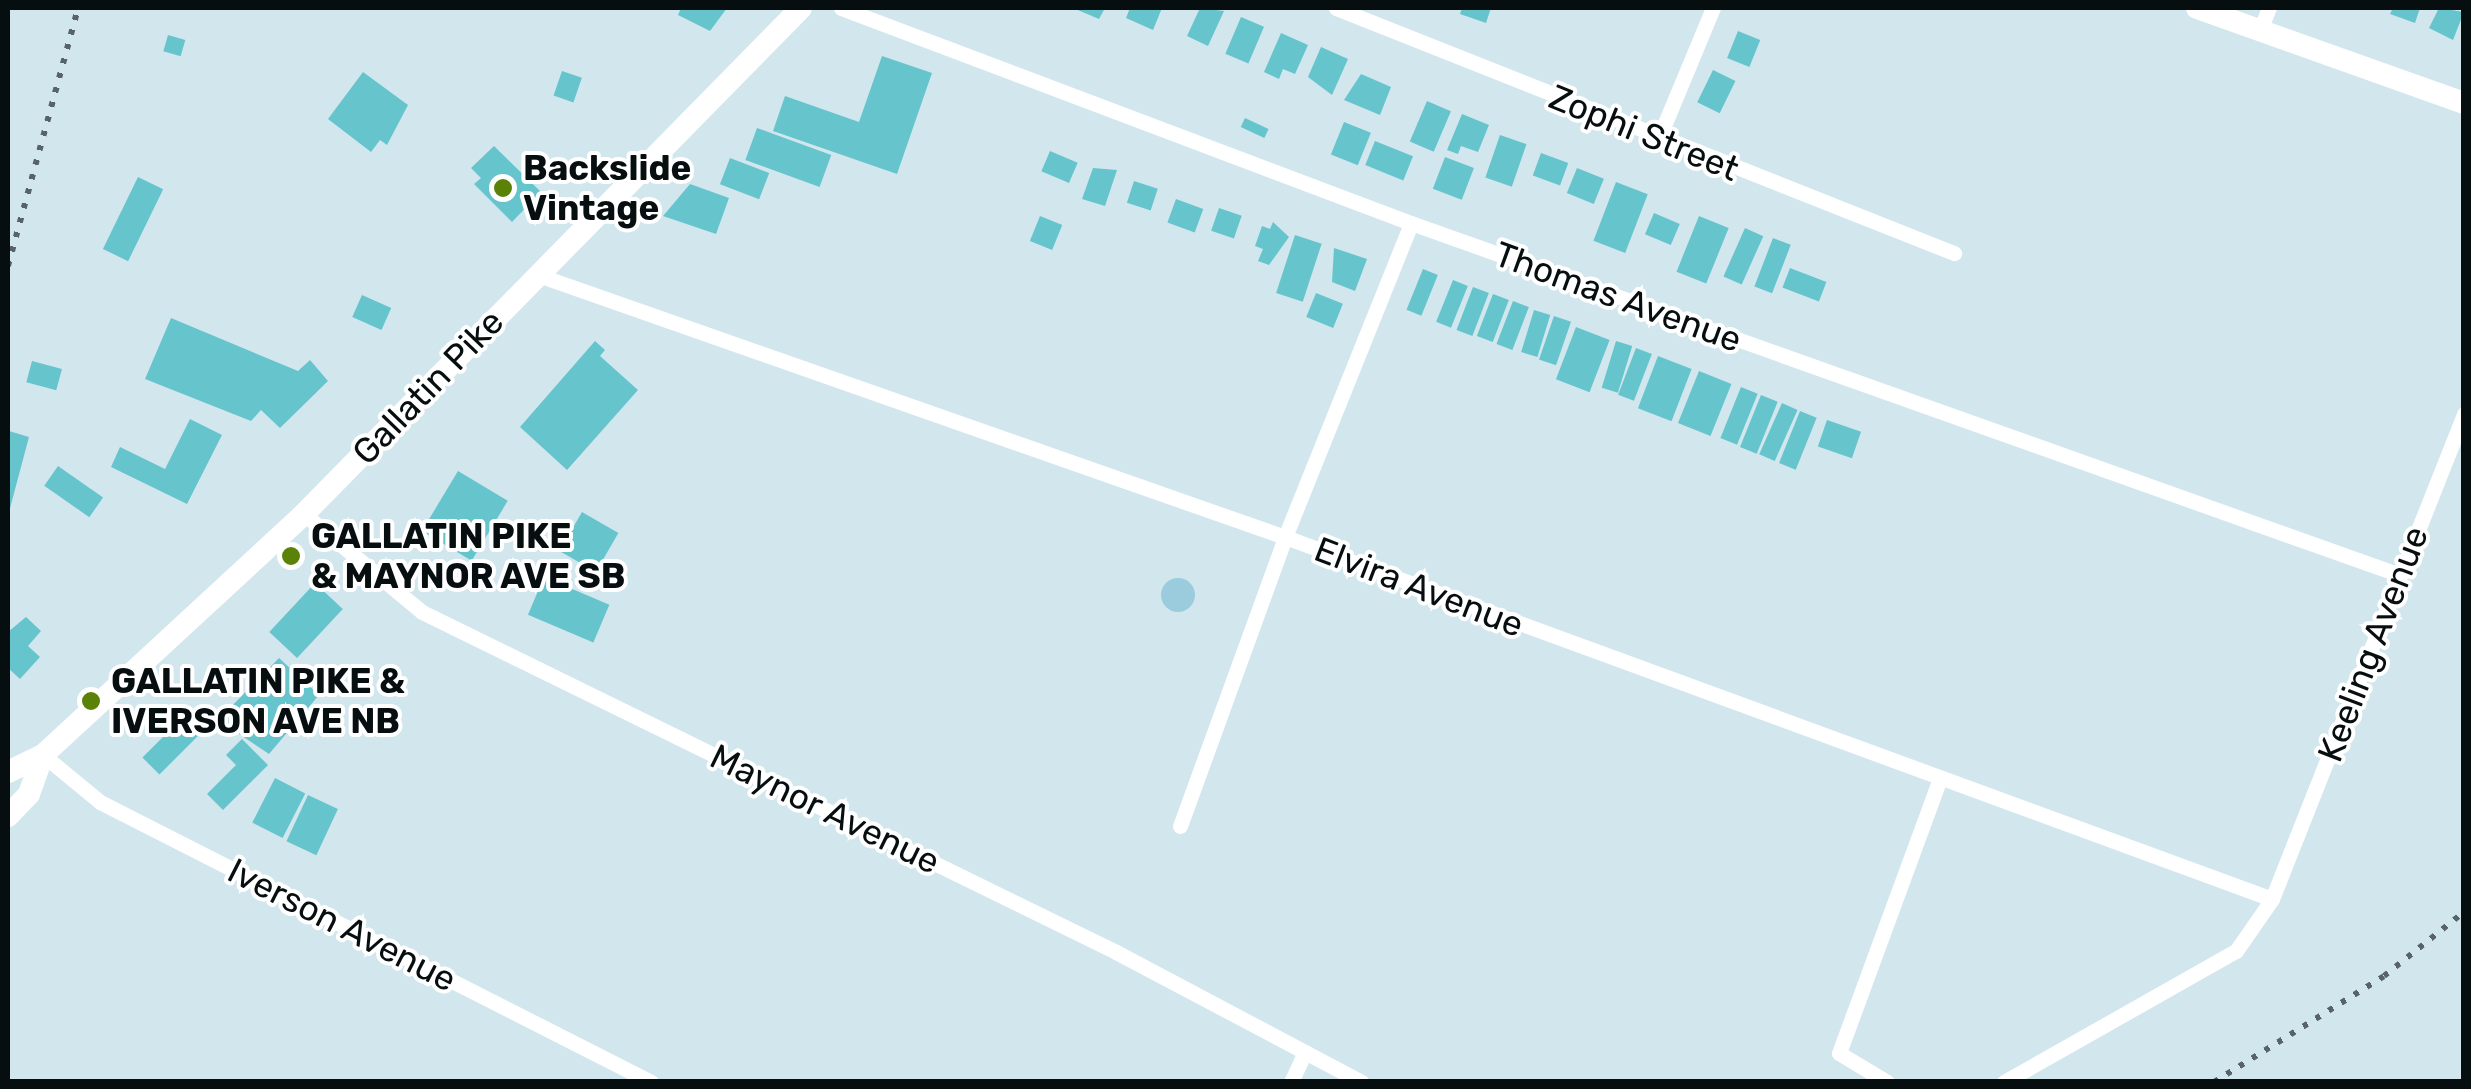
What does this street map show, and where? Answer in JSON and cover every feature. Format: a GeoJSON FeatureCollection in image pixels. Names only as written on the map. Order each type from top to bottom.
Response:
{"type":"FeatureCollection","features":[{"type":"Feature","properties":{"kind":"main road","name":"Gallatin Pike"},"geometry":{"type":"LineString","coordinates":[[8,772],[43,756],[304,514],[801,8]]}},
{"type":"Feature","properties":{"kind":"main road"},"geometry":{"type":"LineString","coordinates":[[2198,8],[2464,102]]}},
{"type":"Feature","properties":{"kind":"main road","name":"Gallatin Pike"},"geometry":{"type":"LineString","coordinates":[[8,816],[29,794],[43,756]]}},
{"type":"Feature","properties":{"kind":"street","name":"Thomas Avenue"},"geometry":{"type":"LineString","coordinates":[[841,8],[1411,224],[2400,575]]}},
{"type":"Feature","properties":{"kind":"street","name":"Zophi Street"},"geometry":{"type":"LineString","coordinates":[[1336,8],[1658,140],[1954,253]]}},
{"type":"Feature","properties":{"kind":"street"},"geometry":{"type":"LineString","coordinates":[[1658,140],[1713,8]]}},
{"type":"Feature","properties":{"kind":"street"},"geometry":{"type":"LineString","coordinates":[[2260,30],[2269,8]]}},
{"type":"Feature","properties":{"kind":"street"},"geometry":{"type":"LineString","coordinates":[[1180,826],[1285,537],[1411,224]]}},
{"type":"Feature","properties":{"kind":"street","name":"Elvira Avenue"},"geometry":{"type":"LineString","coordinates":[[538,275],[1285,537],[2272,899]]}},
{"type":"Feature","properties":{"kind":"street","name":"Keeling Avenue"},"geometry":{"type":"LineString","coordinates":[[2272,899],[2464,414]]}},
{"type":"Feature","properties":{"kind":"street","name":"Maynor Avenue"},"geometry":{"type":"LineString","coordinates":[[304,514],[422,612],[1116,952],[1362,1082]]}},
{"type":"Feature","properties":{"kind":"street","name":"Iverson Avenue"},"geometry":{"type":"LineString","coordinates":[[43,756],[100,802],[651,1082]]}},
{"type":"Feature","properties":{"kind":"street"},"geometry":{"type":"LineString","coordinates":[[1886,1082],[1838,1053],[1940,779]]}},
{"type":"Feature","properties":{"kind":"street"},"geometry":{"type":"LineString","coordinates":[[2004,1082],[2236,951],[2272,899]]}},
{"type":"Feature","properties":{"kind":"street"},"geometry":{"type":"LineString","coordinates":[[1291,1082],[1305,1052]]}},
{"type":"Feature","properties":{"kind":"shaded area"},"geometry":{"type":"Polygon","coordinates":[[[1178,578],[1190,583],[1195,595],[1190,607],[1178,612],[1166,607],[1161,595],[1166,583],[1178,578]]]}},
{"type":"Feature","properties":{"kind":"building"},"geometry":{"type":"Polygon","coordinates":[[[681,8],[727,8],[710,31],[678,15],[681,8]]]}},
{"type":"Feature","properties":{"kind":"building"},"geometry":{"type":"Polygon","coordinates":[[[1073,8],[1105,8],[1099,19],[1073,8]]]}},
{"type":"Feature","properties":{"kind":"building"},"geometry":{"type":"Polygon","coordinates":[[[1130,8],[1162,8],[1153,30],[1126,18],[1130,8]]]}},
{"type":"Feature","properties":{"kind":"building"},"geometry":{"type":"Polygon","coordinates":[[[1200,8],[1224,11],[1208,46],[1187,36],[1200,8]]]}},
{"type":"Feature","properties":{"kind":"building"},"geometry":{"type":"Polygon","coordinates":[[[1462,8],[1491,8],[1486,23],[1460,14],[1462,8]]]}},
{"type":"Feature","properties":{"kind":"building"},"geometry":{"type":"Polygon","coordinates":[[[2393,8],[2420,8],[2415,23],[2390,14],[2393,8]]]}},
{"type":"Feature","properties":{"kind":"building"},"geometry":{"type":"Polygon","coordinates":[[[2439,8],[2464,12],[2453,40],[2429,28],[2439,8]]]}},
{"type":"Feature","properties":{"kind":"building"},"geometry":{"type":"Polygon","coordinates":[[[1241,17],[1264,27],[1248,64],[1225,54],[1241,17]]]}},
{"type":"Feature","properties":{"kind":"building"},"geometry":{"type":"Polygon","coordinates":[[[1738,31],[1760,40],[1749,67],[1727,58],[1738,31]]]}},
{"type":"Feature","properties":{"kind":"building"},"geometry":{"type":"Polygon","coordinates":[[[1281,33],[1308,45],[1295,74],[1283,69],[1279,79],[1264,72],[1281,33]]]}},
{"type":"Feature","properties":{"kind":"building"},"geometry":{"type":"Polygon","coordinates":[[[168,35],[185,40],[181,56],[163,51],[168,35]]]}},
{"type":"Feature","properties":{"kind":"building"},"geometry":{"type":"Polygon","coordinates":[[[1321,47],[1348,59],[1332,95],[1308,77],[1321,47]]]}},
{"type":"Feature","properties":{"kind":"building"},"geometry":{"type":"Polygon","coordinates":[[[882,56],[932,73],[897,174],[773,131],[785,96],[859,122],[882,56]]]}},
{"type":"Feature","properties":{"kind":"building"},"geometry":{"type":"Polygon","coordinates":[[[1713,70],[1735,81],[1720,113],[1697,102],[1713,70]]]}},
{"type":"Feature","properties":{"kind":"building"},"geometry":{"type":"Polygon","coordinates":[[[562,71],[582,78],[573,102],[554,96],[562,71]]]}},
{"type":"Feature","properties":{"kind":"building"},"geometry":{"type":"Polygon","coordinates":[[[363,72],[408,105],[387,145],[380,140],[371,152],[328,119],[363,72]]]}},
{"type":"Feature","properties":{"kind":"building"},"geometry":{"type":"Polygon","coordinates":[[[1361,74],[1391,87],[1380,115],[1344,100],[1361,74]]]}},
{"type":"Feature","properties":{"kind":"building"},"geometry":{"type":"Polygon","coordinates":[[[1427,101],[1451,111],[1434,152],[1410,142],[1427,101]]]}},
{"type":"Feature","properties":{"kind":"building"},"geometry":{"type":"Polygon","coordinates":[[[1462,114],[1489,125],[1478,152],[1461,146],[1458,154],[1447,150],[1462,114]]]}},
{"type":"Feature","properties":{"kind":"building"},"geometry":{"type":"Polygon","coordinates":[[[1245,118],[1269,129],[1264,138],[1241,127],[1245,118]]]}},
{"type":"Feature","properties":{"kind":"building"},"geometry":{"type":"Polygon","coordinates":[[[1344,122],[1371,133],[1358,165],[1331,154],[1344,122]]]}},
{"type":"Feature","properties":{"kind":"building"},"geometry":{"type":"Polygon","coordinates":[[[757,128],[831,155],[820,187],[745,160],[757,128]]]}},
{"type":"Feature","properties":{"kind":"building"},"geometry":{"type":"Polygon","coordinates":[[[1500,135],[1526,144],[1512,187],[1485,178],[1500,135]]]}},
{"type":"Feature","properties":{"kind":"building"},"geometry":{"type":"Polygon","coordinates":[[[1375,141],[1413,156],[1403,180],[1365,165],[1375,141]]]}},
{"type":"Feature","properties":{"kind":"building"},"geometry":{"type":"Polygon","coordinates":[[[494,146],[541,192],[512,222],[474,184],[481,178],[471,168],[494,146]]]}},
{"type":"Feature","properties":{"kind":"building"},"geometry":{"type":"Polygon","coordinates":[[[1050,151],[1078,163],[1069,183],[1041,171],[1050,151]]]}},
{"type":"Feature","properties":{"kind":"building"},"geometry":{"type":"Polygon","coordinates":[[[1541,153],[1568,163],[1560,185],[1533,176],[1541,153]]]}},
{"type":"Feature","properties":{"kind":"building"},"geometry":{"type":"Polygon","coordinates":[[[1445,157],[1474,168],[1462,200],[1433,189],[1445,157]]]}},
{"type":"Feature","properties":{"kind":"building"},"geometry":{"type":"Polygon","coordinates":[[[730,158],[769,173],[759,199],[720,184],[730,158]]]}},
{"type":"Feature","properties":{"kind":"building"},"geometry":{"type":"Polygon","coordinates":[[[1093,168],[1117,170],[1105,206],[1082,199],[1093,168]]]}},
{"type":"Feature","properties":{"kind":"building"},"geometry":{"type":"Polygon","coordinates":[[[1577,168],[1604,179],[1594,204],[1567,193],[1577,168]]]}},
{"type":"Feature","properties":{"kind":"building"},"geometry":{"type":"Polygon","coordinates":[[[138,177],[163,189],[128,261],[103,249],[138,177]]]}},
{"type":"Feature","properties":{"kind":"building"},"geometry":{"type":"Polygon","coordinates":[[[1134,181],[1158,189],[1151,211],[1127,203],[1134,181]]]}},
{"type":"Feature","properties":{"kind":"building"},"geometry":{"type":"Polygon","coordinates":[[[1616,182],[1648,194],[1625,253],[1593,241],[1616,182]]]}},
{"type":"Feature","properties":{"kind":"building"},"geometry":{"type":"Polygon","coordinates":[[[690,184],[729,198],[716,234],[663,216],[690,184]]]}},
{"type":"Feature","properties":{"kind":"building"},"geometry":{"type":"Polygon","coordinates":[[[1176,199],[1203,209],[1195,232],[1167,222],[1176,199]]]}},
{"type":"Feature","properties":{"kind":"building"},"geometry":{"type":"Polygon","coordinates":[[[1219,208],[1242,216],[1234,239],[1211,231],[1219,208]]]}},
{"type":"Feature","properties":{"kind":"building"},"geometry":{"type":"Polygon","coordinates":[[[1654,213],[1680,224],[1671,245],[1645,234],[1654,213]]]}},
{"type":"Feature","properties":{"kind":"building"},"geometry":{"type":"Polygon","coordinates":[[[1040,216],[1062,225],[1052,250],[1030,241],[1040,216]]]}},
{"type":"Feature","properties":{"kind":"building"},"geometry":{"type":"Polygon","coordinates":[[[1699,216],[1729,228],[1706,284],[1677,272],[1699,216]]]}},
{"type":"Feature","properties":{"kind":"building"},"geometry":{"type":"Polygon","coordinates":[[[1273,222],[1289,237],[1269,265],[1258,261],[1263,249],[1255,246],[1262,226],[1270,229],[1273,222]]]}},
{"type":"Feature","properties":{"kind":"building"},"geometry":{"type":"Polygon","coordinates":[[[1745,228],[1763,236],[1742,285],[1723,276],[1745,228]]]}},
{"type":"Feature","properties":{"kind":"building"},"geometry":{"type":"Polygon","coordinates":[[[1295,235],[1322,244],[1303,302],[1276,293],[1295,235]]]}},
{"type":"Feature","properties":{"kind":"building"},"geometry":{"type":"Polygon","coordinates":[[[1773,238],[1791,245],[1772,293],[1754,287],[1773,238]]]}},
{"type":"Feature","properties":{"kind":"building"},"geometry":{"type":"Polygon","coordinates":[[[1334,248],[1367,259],[1355,291],[1332,282],[1334,248]]]}},
{"type":"Feature","properties":{"kind":"building"},"geometry":{"type":"Polygon","coordinates":[[[1790,268],[1826,282],[1819,302],[1782,288],[1790,268]]]}},
{"type":"Feature","properties":{"kind":"building"},"geometry":{"type":"Polygon","coordinates":[[[1423,269],[1438,275],[1421,316],[1407,310],[1423,269]]]}},
{"type":"Feature","properties":{"kind":"building"},"geometry":{"type":"Polygon","coordinates":[[[1453,280],[1468,286],[1451,328],[1436,322],[1453,280]]]}},
{"type":"Feature","properties":{"kind":"building"},"geometry":{"type":"Polygon","coordinates":[[[1473,287],[1489,293],[1472,336],[1457,330],[1473,287]]]}},
{"type":"Feature","properties":{"kind":"building"},"geometry":{"type":"Polygon","coordinates":[[[1316,293],[1343,304],[1333,328],[1306,317],[1316,293]]]}},
{"type":"Feature","properties":{"kind":"building"},"geometry":{"type":"Polygon","coordinates":[[[1493,294],[1509,300],[1493,342],[1477,336],[1493,294]]]}},
{"type":"Feature","properties":{"kind":"building"},"geometry":{"type":"Polygon","coordinates":[[[362,295],[391,308],[381,330],[352,317],[362,295]]]}},
{"type":"Feature","properties":{"kind":"building"},"geometry":{"type":"Polygon","coordinates":[[[1513,301],[1529,307],[1512,350],[1497,344],[1513,301]]]}},
{"type":"Feature","properties":{"kind":"building"},"geometry":{"type":"Polygon","coordinates":[[[1534,310],[1550,315],[1537,357],[1521,352],[1534,310]]]}},
{"type":"Feature","properties":{"kind":"building"},"geometry":{"type":"Polygon","coordinates":[[[1554,316],[1571,322],[1556,365],[1539,359],[1554,316]]]}},
{"type":"Feature","properties":{"kind":"building"},"geometry":{"type":"Polygon","coordinates":[[[171,318],[298,371],[310,360],[328,381],[280,428],[261,410],[251,421],[145,379],[171,318]]]}},
{"type":"Feature","properties":{"kind":"building"},"geometry":{"type":"Polygon","coordinates":[[[1576,327],[1610,340],[1590,392],[1556,379],[1576,327]]]}},
{"type":"Feature","properties":{"kind":"building"},"geometry":{"type":"Polygon","coordinates":[[[595,341],[605,350],[600,356],[638,390],[567,470],[520,427],[595,341]]]}},
{"type":"Feature","properties":{"kind":"building"},"geometry":{"type":"Polygon","coordinates":[[[1616,341],[1632,346],[1618,393],[1602,388],[1616,341]]]}},
{"type":"Feature","properties":{"kind":"building"},"geometry":{"type":"Polygon","coordinates":[[[1636,348],[1652,354],[1634,401],[1618,395],[1636,348]]]}},
{"type":"Feature","properties":{"kind":"building"},"geometry":{"type":"Polygon","coordinates":[[[1658,356],[1692,369],[1672,421],[1638,408],[1658,356]]]}},
{"type":"Feature","properties":{"kind":"building"},"geometry":{"type":"Polygon","coordinates":[[[32,361],[62,369],[56,390],[26,382],[32,361]]]}},
{"type":"Feature","properties":{"kind":"building"},"geometry":{"type":"Polygon","coordinates":[[[1699,371],[1731,384],[1710,436],[1678,423],[1699,371]]]}},
{"type":"Feature","properties":{"kind":"building"},"geometry":{"type":"Polygon","coordinates":[[[1741,387],[1758,394],[1737,445],[1720,438],[1741,387]]]}},
{"type":"Feature","properties":{"kind":"building"},"geometry":{"type":"Polygon","coordinates":[[[1761,395],[1778,402],[1757,454],[1740,447],[1761,395]]]}},
{"type":"Feature","properties":{"kind":"building"},"geometry":{"type":"Polygon","coordinates":[[[1782,403],[1798,410],[1775,461],[1759,454],[1782,403]]]}},
{"type":"Feature","properties":{"kind":"building"},"geometry":{"type":"Polygon","coordinates":[[[1800,411],[1817,418],[1796,470],[1779,463],[1800,411]]]}},
{"type":"Feature","properties":{"kind":"building"},"geometry":{"type":"Polygon","coordinates":[[[190,419],[222,435],[187,504],[111,467],[120,447],[165,469],[190,419]]]}},
{"type":"Feature","properties":{"kind":"building"},"geometry":{"type":"Polygon","coordinates":[[[1827,420],[1861,432],[1852,458],[1818,446],[1827,420]]]}},
{"type":"Feature","properties":{"kind":"building"},"geometry":{"type":"Polygon","coordinates":[[[9,431],[29,437],[8,512],[9,431]]]}},
{"type":"Feature","properties":{"kind":"building"},"geometry":{"type":"Polygon","coordinates":[[[58,466],[103,498],[89,517],[44,486],[58,466]]]}},
{"type":"Feature","properties":{"kind":"building"},"geometry":{"type":"Polygon","coordinates":[[[458,471],[508,501],[472,561],[422,531],[458,471]]]}},
{"type":"Feature","properties":{"kind":"building"},"geometry":{"type":"Polygon","coordinates":[[[582,512],[618,533],[596,572],[560,551],[582,512]]]}},
{"type":"Feature","properties":{"kind":"building"},"geometry":{"type":"Polygon","coordinates":[[[544,577],[609,605],[593,642],[528,615],[544,577]]]}},
{"type":"Feature","properties":{"kind":"building"},"geometry":{"type":"Polygon","coordinates":[[[315,583],[343,609],[297,658],[269,632],[315,583]]]}},
{"type":"Feature","properties":{"kind":"building"},"geometry":{"type":"Polygon","coordinates":[[[26,617],[41,631],[28,646],[40,657],[20,679],[8,668],[8,632],[26,617]]]}},
{"type":"Feature","properties":{"kind":"building"},"geometry":{"type":"Polygon","coordinates":[[[279,658],[319,695],[269,754],[218,720],[279,658]]]}},
{"type":"Feature","properties":{"kind":"building"},"geometry":{"type":"Polygon","coordinates":[[[187,713],[204,730],[159,775],[142,758],[187,713]]]}},
{"type":"Feature","properties":{"kind":"building"},"geometry":{"type":"Polygon","coordinates":[[[242,739],[268,765],[223,810],[207,794],[236,765],[226,755],[242,739]]]}},
{"type":"Feature","properties":{"kind":"building"},"geometry":{"type":"Polygon","coordinates":[[[275,778],[305,793],[283,838],[252,823],[275,778]]]}},
{"type":"Feature","properties":{"kind":"building"},"geometry":{"type":"Polygon","coordinates":[[[308,795],[338,809],[316,855],[286,841],[308,795]]]}},
{"type":"Feature","properties":{"kind":"railway"},"geometry":{"type":"LineString","coordinates":[[8,266],[78,8]]}},
{"type":"Feature","properties":{"kind":"railway"},"geometry":{"type":"LineString","coordinates":[[2214,1082],[2384,976],[2464,912]]}},
{"type":"Feature","properties":{"kind":"place","name":"Backslide Vintage"},"geometry":{"type":"Point","coordinates":[503,188]}},
{"type":"Feature","properties":{"kind":"place","name":"GALLATIN PIKE & MAYNOR AVE SB"},"geometry":{"type":"Point","coordinates":[291,556]}},
{"type":"Feature","properties":{"kind":"place","name":"GALLATIN PIKE & IVERSON AVE NB"},"geometry":{"type":"Point","coordinates":[91,701]}}]}
